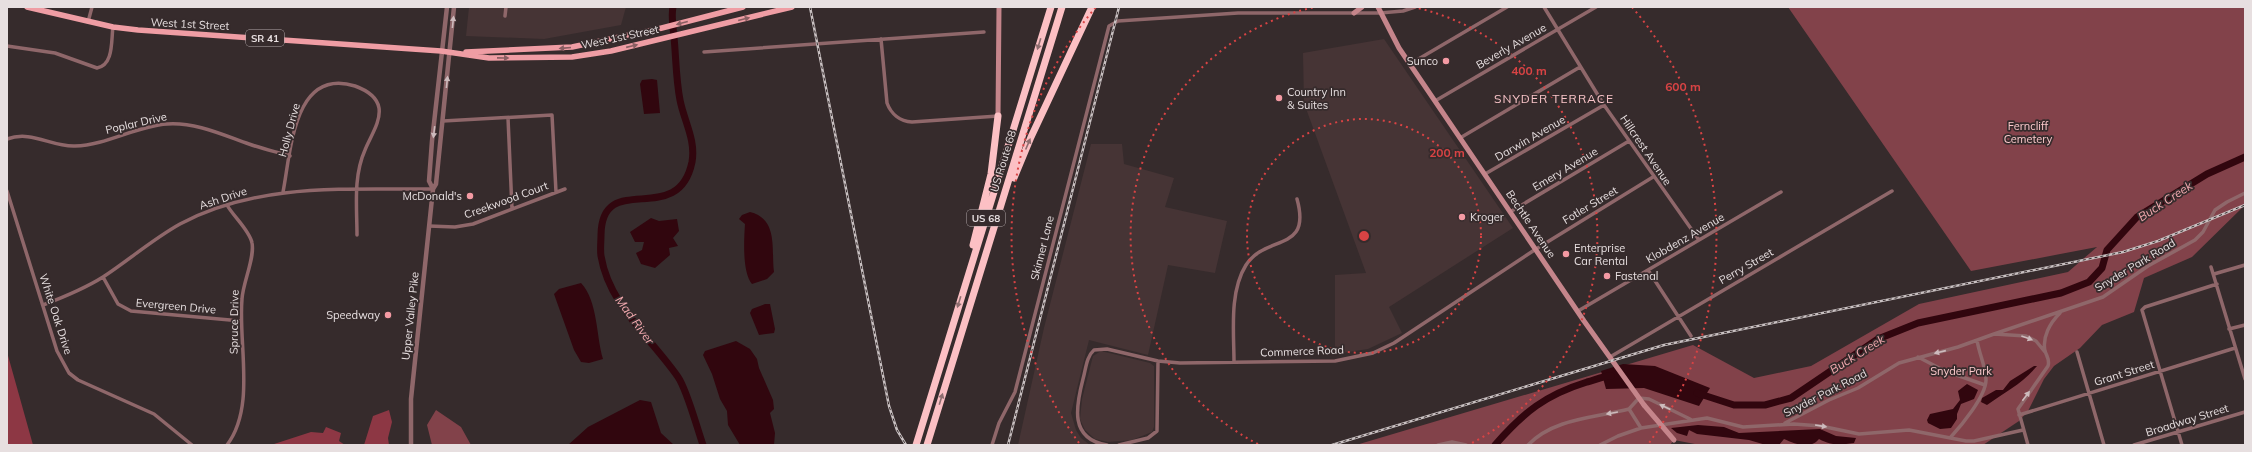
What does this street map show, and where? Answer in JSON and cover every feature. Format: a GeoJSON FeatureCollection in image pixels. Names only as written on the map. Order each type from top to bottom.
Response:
{"type":"FeatureCollection","features":[{"type":"Feature","properties":{"kind":"highway","name":"US Route 68"},"geometry":{"type":"LineString","coordinates":[[916,445],[1050,7]]}},
{"type":"Feature","properties":{"kind":"highway","name":"US Route 68"},"geometry":{"type":"LineString","coordinates":[[927,445],[1062,7]]}},
{"type":"Feature","properties":{"kind":"highway"},"geometry":{"type":"LineString","coordinates":[[1001,205],[1092,7]]}},
{"type":"Feature","properties":{"kind":"highway"},"geometry":{"type":"LineString","coordinates":[[965,284],[974,237],[991,174],[998,116]]}},
{"type":"Feature","properties":{"kind":"main road","name":"West 1st Street"},"geometry":{"type":"LineString","coordinates":[[27,7],[112,27],[170,33],[441,51],[489,58],[572,57],[611,51],[792,7]]}},
{"type":"Feature","properties":{"kind":"main road","name":"West 1st Street"},"geometry":{"type":"LineString","coordinates":[[450,52],[534,50],[572,47],[658,29],[743,7]]}},
{"type":"Feature","properties":{"kind":"main road"},"geometry":{"type":"LineString","coordinates":[[998,116],[999,7]]}},
{"type":"Feature","properties":{"kind":"main road"},"geometry":{"type":"LineString","coordinates":[[1354,13],[1362,7]]}},
{"type":"Feature","properties":{"kind":"main road","name":"Bechtle Avenue"},"geometry":{"type":"LineString","coordinates":[[1378,7],[1390,34],[1510,212],[1634,392],[1676,443]]}},
{"type":"Feature","properties":{"kind":"street"},"geometry":{"type":"LineString","coordinates":[[88,22],[92,7]]}},
{"type":"Feature","properties":{"kind":"street","name":"Upper Valley Pike"},"geometry":{"type":"LineString","coordinates":[[433,189],[429,181],[441,51],[447,7]]}},
{"type":"Feature","properties":{"kind":"street","name":"Upper Valley Pike"},"geometry":{"type":"LineString","coordinates":[[411,445],[411,399],[433,189],[436,184],[443,121],[454,7]]}},
{"type":"Feature","properties":{"kind":"street"},"geometry":{"type":"LineString","coordinates":[[505,16],[506,7]]}},
{"type":"Feature","properties":{"kind":"street"},"geometry":{"type":"LineString","coordinates":[[1354,13],[1403,11],[1415,7]]}},
{"type":"Feature","properties":{"kind":"street"},"geometry":{"type":"LineString","coordinates":[[1410,64],[1507,7]]}},
{"type":"Feature","properties":{"kind":"street","name":"Hillcrest Avenue"},"geometry":{"type":"LineString","coordinates":[[1544,7],[1604,105],[1699,240]]}},
{"type":"Feature","properties":{"kind":"street","name":"Beverly Avenue"},"geometry":{"type":"LineString","coordinates":[[1435,101],[1596,7]]}},
{"type":"Feature","properties":{"kind":"street","name":"Skinner Lane"},"geometry":{"type":"LineString","coordinates":[[992,445],[999,423],[1015,392],[1107,28],[1111,24],[1118,21],[1237,13],[1354,13]]}},
{"type":"Feature","properties":{"kind":"street"},"geometry":{"type":"LineString","coordinates":[[7,46],[55,53],[97,68],[103,66],[110,56],[112,27]]}},
{"type":"Feature","properties":{"kind":"street"},"geometry":{"type":"LineString","coordinates":[[704,52],[984,32]]}},
{"type":"Feature","properties":{"kind":"street"},"geometry":{"type":"LineString","coordinates":[[881,39],[887,103],[892,112],[899,118],[912,122],[998,116]]}},
{"type":"Feature","properties":{"kind":"street"},"geometry":{"type":"LineString","coordinates":[[1460,138],[1580,67]]}},
{"type":"Feature","properties":{"kind":"street","name":"Holly Drive"},"geometry":{"type":"LineString","coordinates":[[283,192],[290,156],[306,100],[315,91],[335,84],[348,84],[363,89],[376,99],[379,112],[378,122],[360,162],[357,190],[357,235]]}},
{"type":"Feature","properties":{"kind":"street"},"geometry":{"type":"LineString","coordinates":[[438,87],[440,90],[438,113],[443,121],[552,115],[556,192]]}},
{"type":"Feature","properties":{"kind":"street","name":"Darwin Avenue"},"geometry":{"type":"LineString","coordinates":[[1485,174],[1604,105]]}},
{"type":"Feature","properties":{"kind":"street"},"geometry":{"type":"LineString","coordinates":[[508,118],[512,209]]}},
{"type":"Feature","properties":{"kind":"street","name":"Poplar Drive"},"geometry":{"type":"LineString","coordinates":[[7,139],[18,136],[32,136],[69,146],[84,145],[145,128],[177,124],[218,132],[290,156]]}},
{"type":"Feature","properties":{"kind":"street","name":"Emery Avenue"},"geometry":{"type":"LineString","coordinates":[[1510,212],[1629,141]]}},
{"type":"Feature","properties":{"kind":"street","name":"Fotler Street"},"geometry":{"type":"LineString","coordinates":[[1536,248],[1654,177]]}},
{"type":"Feature","properties":{"kind":"street","name":"Ash Drive"},"geometry":{"type":"LineString","coordinates":[[43,305],[76,292],[103,277],[170,230],[199,215],[227,205],[283,192],[433,189]]}},
{"type":"Feature","properties":{"kind":"street","name":"Creekwood Court"},"geometry":{"type":"LineString","coordinates":[[429,226],[463,226],[565,189]]}},
{"type":"Feature","properties":{"kind":"street","name":"White Oak Drive"},"geometry":{"type":"LineString","coordinates":[[7,191],[57,351],[65,367],[73,376],[85,384],[127,400],[154,414],[192,445]]}},
{"type":"Feature","properties":{"kind":"street","name":"Perry Street"},"geometry":{"type":"LineString","coordinates":[[1610,357],[1892,191]]}},
{"type":"Feature","properties":{"kind":"street","name":"Klobdenz Avenue"},"geometry":{"type":"LineString","coordinates":[[1578,310],[1781,192]]}},
{"type":"Feature","properties":{"kind":"street","name":"Snyder Park Road"},"geometry":{"type":"LineString","coordinates":[[1782,424],[1829,400],[1858,388],[1899,363],[1945,351],[2103,297],[2148,266],[2187,245],[2199,236],[2208,221],[2220,206],[2245,193]]}},
{"type":"Feature","properties":{"kind":"street"},"geometry":{"type":"LineString","coordinates":[[1234,362],[1236,304],[1244,270],[1250,260],[1262,251],[1286,242],[1294,236],[1300,223],[1297,199]]}},
{"type":"Feature","properties":{"kind":"street","name":"Spruce Drive"},"geometry":{"type":"LineString","coordinates":[[227,205],[249,234],[253,247],[243,289],[241,320],[242,407],[239,423],[227,445]]}},
{"type":"Feature","properties":{"kind":"street","name":"Commerce Road"},"geometry":{"type":"LineString","coordinates":[[1108,445],[1090,438],[1082,429],[1077,420],[1076,408],[1087,360],[1094,350],[1101,348],[1158,361],[1180,363],[1335,361],[1373,353],[1407,335],[1536,248]]}},
{"type":"Feature","properties":{"kind":"street"},"geometry":{"type":"LineString","coordinates":[[2214,274],[2245,265]]}},
{"type":"Feature","properties":{"kind":"street"},"geometry":{"type":"LineString","coordinates":[[2211,267],[2245,379]]}},
{"type":"Feature","properties":{"kind":"street"},"geometry":{"type":"LineString","coordinates":[[1648,270],[1691,336]]}},
{"type":"Feature","properties":{"kind":"street","name":"Evergreen Drive"},"geometry":{"type":"LineString","coordinates":[[103,277],[118,304],[131,312],[241,320]]}},
{"type":"Feature","properties":{"kind":"street"},"geometry":{"type":"LineString","coordinates":[[2182,445],[2142,314],[2143,308],[2217,284]]}},
{"type":"Feature","properties":{"kind":"street"},"geometry":{"type":"LineString","coordinates":[[2028,445],[2017,411],[2048,366],[2049,360],[2045,352],[2047,331],[2062,311]]}},
{"type":"Feature","properties":{"kind":"street"},"geometry":{"type":"LineString","coordinates":[[2229,330],[2245,325]]}},
{"type":"Feature","properties":{"kind":"street","name":"Snyder Park Road"},"geometry":{"type":"LineString","coordinates":[[1994,334],[2026,336],[2036,341],[2045,352]]}},
{"type":"Feature","properties":{"kind":"street"},"geometry":{"type":"LineString","coordinates":[[1950,438],[1966,418],[1986,385],[1986,376],[1977,340]]}},
{"type":"Feature","properties":{"kind":"street","name":"Grant Street"},"geometry":{"type":"LineString","coordinates":[[2019,415],[2235,348]]}},
{"type":"Feature","properties":{"kind":"street"},"geometry":{"type":"LineString","coordinates":[[2077,352],[2104,445]]}},
{"type":"Feature","properties":{"kind":"street"},"geometry":{"type":"LineString","coordinates":[[1918,357],[1945,372],[1986,385]]}},
{"type":"Feature","properties":{"kind":"street"},"geometry":{"type":"LineString","coordinates":[[1119,445],[1148,438],[1157,431],[1158,361]]}},
{"type":"Feature","properties":{"kind":"street"},"geometry":{"type":"LineString","coordinates":[[1528,445],[1544,433],[1572,421],[1629,409],[1639,398],[1649,399],[1690,419]]}},
{"type":"Feature","properties":{"kind":"street"},"geometry":{"type":"LineString","coordinates":[[1629,409],[1641,428]]}},
{"type":"Feature","properties":{"kind":"street","name":"Broadway Street"},"geometry":{"type":"LineString","coordinates":[[2134,445],[2245,412]]}},
{"type":"Feature","properties":{"kind":"street","name":"Snyder Park Road"},"geometry":{"type":"LineString","coordinates":[[1600,445],[1618,436],[1641,428],[1690,419],[1713,418],[1743,427],[1782,424],[1821,426],[1859,434],[1909,430],[1974,441],[2023,430]]}},
{"type":"Feature","properties":{"kind":"street"},"geometry":{"type":"LineString","coordinates":[[1438,445],[1452,442],[1466,445]]}},
{"type":"Feature","properties":{"kind":"shaded area"},"geometry":{"type":"Polygon","coordinates":[[[469,7],[626,7],[621,25],[544,39],[466,36],[469,7]]]}},
{"type":"Feature","properties":{"kind":"shaded area"},"geometry":{"type":"Polygon","coordinates":[[[1384,39],[1513,228],[1389,307],[1402,333],[1368,349],[1335,354],[1335,275],[1366,273],[1304,103],[1303,53],[1384,39]]]}},
{"type":"Feature","properties":{"kind":"shaded area"},"geometry":{"type":"Polygon","coordinates":[[[642,80],[657,80],[660,113],[644,114],[640,84],[642,80]]]}},
{"type":"Feature","properties":{"kind":"shaded area"},"geometry":{"type":"Polygon","coordinates":[[[1091,144],[1122,144],[1124,164],[1174,178],[1165,207],[1227,221],[1215,273],[1168,265],[1148,355],[1089,340],[1071,413],[1076,430],[1081,438],[1090,445],[1018,445],[1044,328],[1091,144]]]}},
{"type":"Feature","properties":{"kind":"shaded area"},"geometry":{"type":"Polygon","coordinates":[[[750,212],[766,221],[770,229],[773,246],[774,272],[767,279],[752,284],[745,264],[745,224],[739,219],[742,215],[750,212]]]}},
{"type":"Feature","properties":{"kind":"shaded area"},"geometry":{"type":"Polygon","coordinates":[[[651,218],[659,221],[677,219],[679,231],[673,238],[678,246],[669,248],[670,255],[655,268],[641,264],[636,253],[642,250],[644,242],[635,242],[630,232],[651,218]]]}},
{"type":"Feature","properties":{"kind":"shaded area"},"geometry":{"type":"Polygon","coordinates":[[[581,283],[587,290],[594,309],[603,359],[589,363],[581,362],[574,350],[554,294],[559,289],[581,283]]]}},
{"type":"Feature","properties":{"kind":"shaded area"},"geometry":{"type":"Polygon","coordinates":[[[765,304],[770,304],[775,329],[774,333],[759,335],[750,313],[752,309],[765,304]]]}},
{"type":"Feature","properties":{"kind":"shaded area"},"geometry":{"type":"Polygon","coordinates":[[[736,341],[750,349],[757,359],[759,368],[773,400],[774,409],[770,413],[775,433],[774,445],[740,445],[728,425],[727,411],[720,399],[712,374],[703,355],[705,351],[736,341]]]}},
{"type":"Feature","properties":{"kind":"shaded area"},"geometry":{"type":"Polygon","coordinates":[[[1101,351],[1150,363],[1154,366],[1154,427],[1152,432],[1132,440],[1108,442],[1095,439],[1085,430],[1080,419],[1082,399],[1093,356],[1101,351]]]}},
{"type":"Feature","properties":{"kind":"shaded area"},"geometry":{"type":"Polygon","coordinates":[[[7,352],[33,445],[7,445],[7,352]]]}},
{"type":"Feature","properties":{"kind":"shaded area"},"geometry":{"type":"Polygon","coordinates":[[[1623,364],[1655,366],[1710,388],[1699,406],[1644,388],[1606,389],[1601,371],[1623,364]]]}},
{"type":"Feature","properties":{"kind":"shaded area"},"geometry":{"type":"Polygon","coordinates":[[[2034,366],[2037,366],[2025,378],[2007,392],[1987,405],[1981,402],[1982,398],[1996,390],[2003,390],[2010,381],[2034,366]]]}},
{"type":"Feature","properties":{"kind":"shaded area"},"geometry":{"type":"Polygon","coordinates":[[[1967,384],[1978,390],[1974,399],[1961,404],[1957,414],[1957,419],[1951,428],[1940,429],[1928,423],[1927,420],[1930,414],[1953,409],[1960,400],[1958,391],[1967,384]]]}},
{"type":"Feature","properties":{"kind":"shaded area"},"geometry":{"type":"Polygon","coordinates":[[[640,400],[651,402],[661,433],[674,445],[568,445],[588,427],[640,400]]]}},
{"type":"Feature","properties":{"kind":"shaded area"},"geometry":{"type":"Polygon","coordinates":[[[389,410],[392,422],[388,438],[389,445],[364,445],[373,416],[389,410]]]}},
{"type":"Feature","properties":{"kind":"shaded area"},"geometry":{"type":"Polygon","coordinates":[[[1698,425],[1724,427],[1739,433],[1820,429],[1836,436],[1856,438],[1854,443],[1844,444],[1832,444],[1819,439],[1811,444],[1802,445],[1784,439],[1779,445],[1766,445],[1749,440],[1697,434],[1689,430],[1687,436],[1677,433],[1671,428],[1698,425]]]}},
{"type":"Feature","properties":{"kind":"shaded area"},"geometry":{"type":"Polygon","coordinates":[[[326,427],[341,433],[339,441],[345,445],[271,445],[311,432],[323,433],[326,427]]]}},
{"type":"Feature","properties":{"kind":"green space"},"geometry":{"type":"Polygon","coordinates":[[[1788,7],[2245,7],[2245,205],[2192,257],[2144,278],[2134,312],[2102,325],[2080,348],[2054,366],[2044,379],[2028,411],[2019,421],[1983,445],[1700,445],[1674,440],[1670,445],[1356,445],[1693,345],[1754,378],[1811,366],[1919,304],[2068,272],[2097,247],[1971,271],[1788,7]]]}},
{"type":"Feature","properties":{"kind":"green space"},"geometry":{"type":"Polygon","coordinates":[[[436,410],[461,427],[471,445],[432,445],[427,425],[436,410]]]}},
{"type":"Feature","properties":{"kind":"waterway","name":"Mad River"},"geometry":{"type":"LineString","coordinates":[[673,7],[672,22],[678,85],[680,100],[691,138],[693,154],[692,162],[684,182],[672,193],[657,197],[627,200],[614,205],[605,215],[601,235],[601,256],[605,274],[622,306],[678,377],[688,400],[703,445]]}},
{"type":"Feature","properties":{"kind":"waterway","name":"Buck Creek"},"geometry":{"type":"LineString","coordinates":[[1697,393],[1734,405],[1765,405],[1791,398],[1878,339],[1918,323],[2061,293],[2089,282],[2102,268],[2107,250],[2137,217],[2207,174],[2245,157]]}},
{"type":"Feature","properties":{"kind":"waterway","name":"Buck Creek"},"geometry":{"type":"LineString","coordinates":[[1495,445],[1526,414],[1547,399],[1572,387],[1602,377],[1611,376]]}},
{"type":"Feature","properties":{"kind":"railway"},"geometry":{"type":"LineString","coordinates":[[810,7],[889,406],[897,430],[906,445]]}},
{"type":"Feature","properties":{"kind":"railway"},"geometry":{"type":"LineString","coordinates":[[1008,445],[1119,7]]}},
{"type":"Feature","properties":{"kind":"railway"},"geometry":{"type":"LineString","coordinates":[[1332,445],[1664,345],[2123,252],[2158,241],[2245,205]]}},
{"type":"Feature","properties":{"kind":"place","name":"Sunco"},"geometry":{"type":"Point","coordinates":[1446,61]}},
{"type":"Feature","properties":{"kind":"place","name":"Country Inn & Suites"},"geometry":{"type":"Point","coordinates":[1279,98]}},
{"type":"Feature","properties":{"kind":"place","name":"McDonald's"},"geometry":{"type":"Point","coordinates":[470,196]}},
{"type":"Feature","properties":{"kind":"place","name":"Kroger"},"geometry":{"type":"Point","coordinates":[1462,217]}},
{"type":"Feature","properties":{"kind":"place","name":"Enterprise Car Rental"},"geometry":{"type":"Point","coordinates":[1566,254]}},
{"type":"Feature","properties":{"kind":"place","name":"Fastenal"},"geometry":{"type":"Point","coordinates":[1607,276]}},
{"type":"Feature","properties":{"kind":"place","name":"Speedway"},"geometry":{"type":"Point","coordinates":[388,315]}},
{"type":"Feature","properties":{"kind":"district","name":"SNYDER TERRACE"},"geometry":{"type":"Point","coordinates":[1554,98]}},
{"type":"Feature","properties":{"kind":"park label","name":"Ferncliff Cemetery"},"geometry":{"type":"Point","coordinates":[2028,132]}},
{"type":"Feature","properties":{"kind":"park label","name":"Snyder Park"},"geometry":{"type":"Point","coordinates":[1961,371]}}]}
